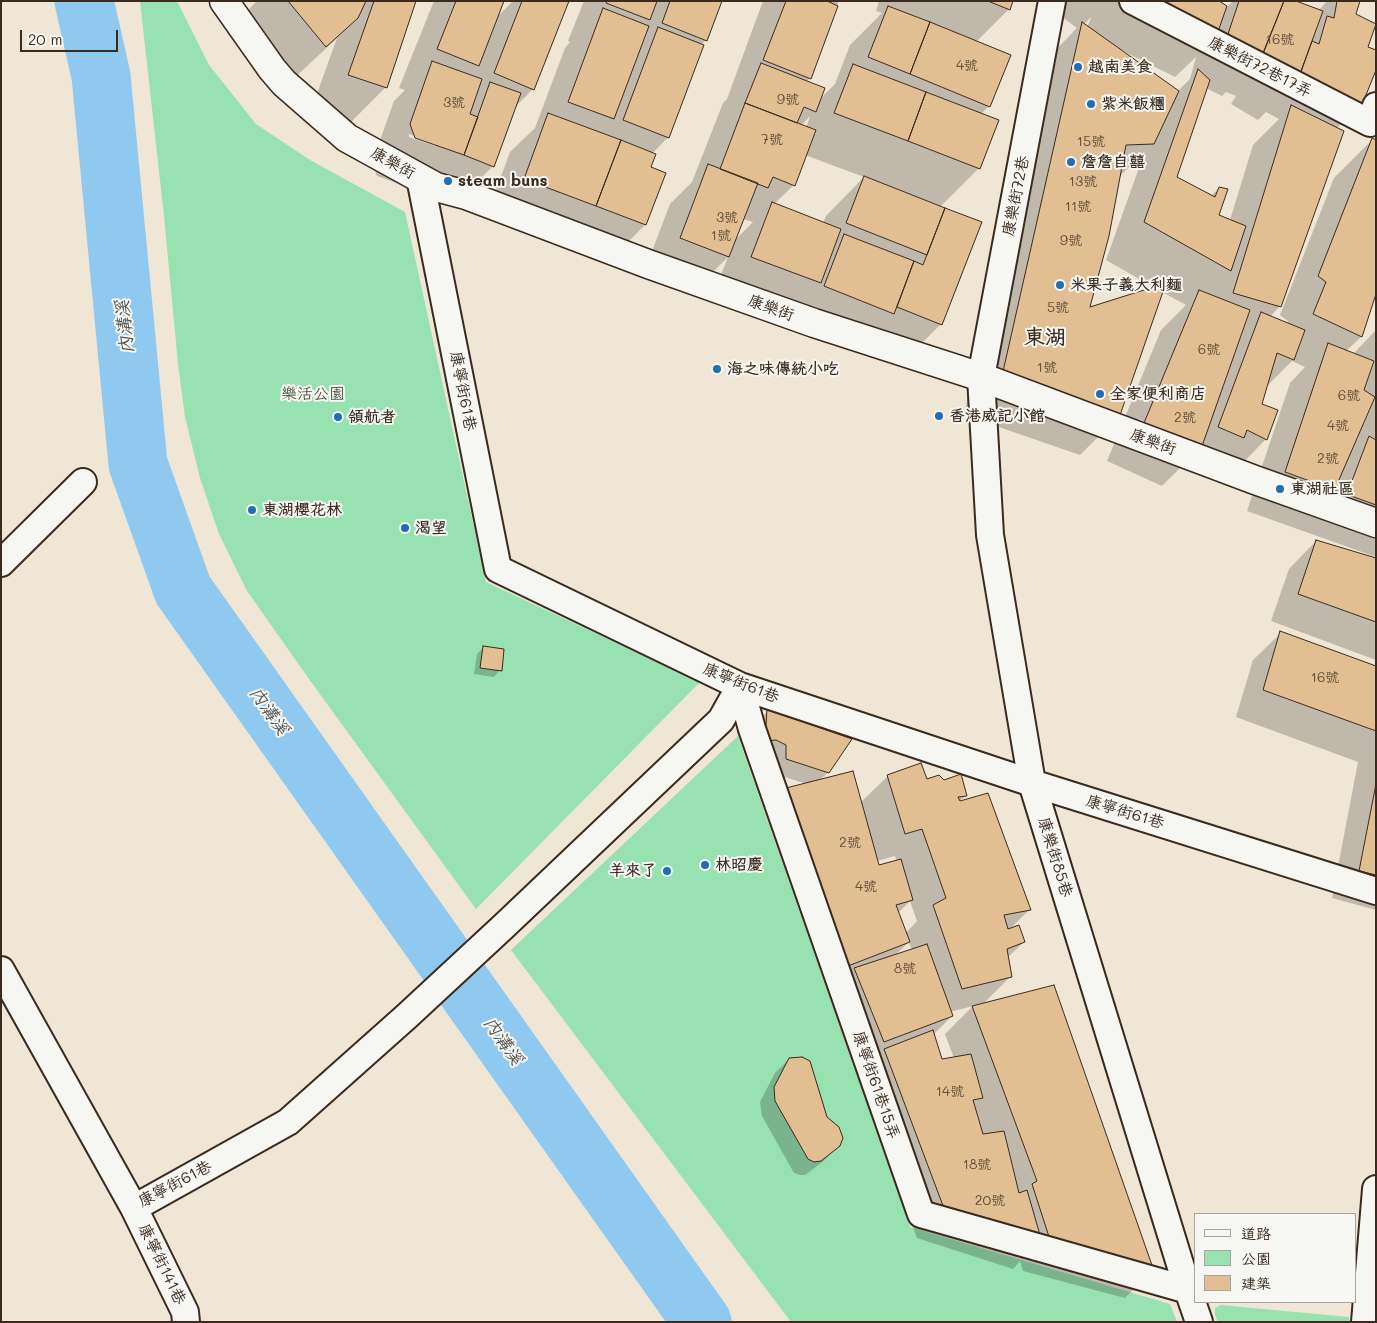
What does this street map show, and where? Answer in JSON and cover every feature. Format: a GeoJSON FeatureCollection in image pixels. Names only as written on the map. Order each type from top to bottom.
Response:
{"type":"FeatureCollection","features":[{"type":"Feature","properties":{"kind":"street","name":"康樂街"},"geometry":{"type":"LineString","coordinates":[[224,1],[284,83],[347,138],[436,187],[475,198],[639,261],[768,307],[981,377],[1376,524]]}},
{"type":"Feature","properties":{"kind":"street","name":"康樂街72巷17弄"},"geometry":{"type":"LineString","coordinates":[[1133,1],[1373,115]]}},
{"type":"Feature","properties":{"kind":"street","name":"康樂街72巷"},"geometry":{"type":"LineString","coordinates":[[981,377],[1052,8]]}},
{"type":"Feature","properties":{"kind":"street","name":"康寧街61巷"},"geometry":{"type":"LineString","coordinates":[[420,178],[498,569],[740,686],[1032,782],[1376,891]]}},
{"type":"Feature","properties":{"kind":"street","name":"康樂街85巷"},"geometry":{"type":"LineString","coordinates":[[981,377],[990,535],[1032,782],[1192,1290]]}},
{"type":"Feature","properties":{"kind":"street"},"geometry":{"type":"LineString","coordinates":[[1,563],[83,482]]}},
{"type":"Feature","properties":{"kind":"street","name":"康寧街61巷"},"geometry":{"type":"LineString","coordinates":[[1,970],[134,1208],[288,1122],[407,1016],[721,720],[740,686]]}},
{"type":"Feature","properties":{"kind":"street","name":"康寧街61巷15弄"},"geometry":{"type":"LineString","coordinates":[[740,686],[752,730],[921,1214],[1192,1290]]}},
{"type":"Feature","properties":{"kind":"street"},"geometry":{"type":"LineString","coordinates":[[1362,1308],[1376,1189]]}},
{"type":"Feature","properties":{"kind":"street","name":"康寧街141巷"},"geometry":{"type":"LineString","coordinates":[[134,1208],[185,1312],[186,1322]]}},
{"type":"Feature","properties":{"kind":"street","name":"康樂街85巷"},"geometry":{"type":"LineString","coordinates":[[1195,1303],[1199,1322]]}},
{"type":"Feature","properties":{"kind":"green space","name":"樂活公園"},"geometry":{"type":"Polygon","coordinates":[[[140,1],[177,1],[209,65],[256,124],[310,160],[405,212],[486,582],[700,682],[476,909],[247,591],[219,534],[200,478],[185,417],[140,1]]]}},
{"type":"Feature","properties":{"kind":"green space"},"geometry":{"type":"Polygon","coordinates":[[[738,736],[910,1227],[1170,1304],[1177,1322],[791,1322],[511,950],[738,736]]]}},
{"type":"Feature","properties":{"kind":"green space"},"geometry":{"type":"Polygon","coordinates":[[[1221,1305],[1349,1317],[1349,1322],[1218,1322],[1215,1308],[1221,1305]]]}},
{"type":"Feature","properties":{"kind":"building"},"geometry":{"type":"Polygon","coordinates":[[[288,1],[366,1],[358,18],[326,47],[288,1]]]}},
{"type":"Feature","properties":{"kind":"building"},"geometry":{"type":"Polygon","coordinates":[[[374,1],[416,1],[387,88],[348,75],[374,1]]]}},
{"type":"Feature","properties":{"kind":"building"},"geometry":{"type":"Polygon","coordinates":[[[456,1],[504,1],[479,66],[437,49],[456,1]]]}},
{"type":"Feature","properties":{"kind":"building"},"geometry":{"type":"Polygon","coordinates":[[[522,1],[569,1],[534,90],[494,73],[522,1]]]}},
{"type":"Feature","properties":{"kind":"building"},"geometry":{"type":"Polygon","coordinates":[[[607,1],[657,1],[650,20],[606,3],[607,1]]]}},
{"type":"Feature","properties":{"kind":"building"},"geometry":{"type":"Polygon","coordinates":[[[670,1],[722,1],[707,41],[662,23],[670,1]]]}},
{"type":"Feature","properties":{"kind":"building"},"geometry":{"type":"Polygon","coordinates":[[[786,1],[827,1],[838,6],[811,79],[763,60],[786,1]]]}},
{"type":"Feature","properties":{"kind":"building"},"geometry":{"type":"Polygon","coordinates":[[[988,1],[1013,1],[1010,10],[988,1]]]}},
{"type":"Feature","properties":{"kind":"building"},"geometry":{"type":"Polygon","coordinates":[[[1139,1],[1219,1],[1227,6],[1215,40],[1139,1]]]}},
{"type":"Feature","properties":{"kind":"building"},"geometry":{"type":"Polygon","coordinates":[[[1239,1],[1284,1],[1261,59],[1226,40],[1239,1]]]}},
{"type":"Feature","properties":{"kind":"building"},"geometry":{"type":"Polygon","coordinates":[[[1284,1],[1296,1],[1323,11],[1297,82],[1268,65],[1273,57],[1263,53],[1284,1]]]}},
{"type":"Feature","properties":{"kind":"building"},"geometry":{"type":"Polygon","coordinates":[[[1337,1],[1360,1],[1356,14],[1376,24],[1368,47],[1376,50],[1376,70],[1362,105],[1301,72],[1312,41],[1319,44],[1327,16],[1334,18],[1337,1]]]}},
{"type":"Feature","properties":{"kind":"building"},"geometry":{"type":"Polygon","coordinates":[[[888,6],[930,22],[910,74],[868,57],[888,6]]]}},
{"type":"Feature","properties":{"kind":"building"},"geometry":{"type":"Polygon","coordinates":[[[603,8],[649,26],[614,119],[568,102],[603,8]]]}},
{"type":"Feature","properties":{"kind":"building"},"geometry":{"type":"Polygon","coordinates":[[[930,22],[1011,55],[990,107],[910,74],[930,22]]]}},
{"type":"Feature","properties":{"kind":"building"},"geometry":{"type":"Polygon","coordinates":[[[1082,22],[1179,91],[1154,144],[1126,145],[1109,236],[1090,307],[1166,283],[1119,418],[1002,376],[1082,22]]]}},
{"type":"Feature","properties":{"kind":"building"},"geometry":{"type":"Polygon","coordinates":[[[658,27],[704,45],[669,138],[623,120],[658,27]]]}},
{"type":"Feature","properties":{"kind":"building"},"geometry":{"type":"Polygon","coordinates":[[[432,61],[482,79],[470,114],[478,117],[464,155],[415,138],[410,124],[432,61]]]}},
{"type":"Feature","properties":{"kind":"building"},"geometry":{"type":"Polygon","coordinates":[[[761,63],[825,88],[816,112],[804,107],[797,123],[745,103],[761,63]]]}},
{"type":"Feature","properties":{"kind":"building"},"geometry":{"type":"Polygon","coordinates":[[[853,64],[926,92],[908,141],[834,113],[853,64]]]}},
{"type":"Feature","properties":{"kind":"building"},"geometry":{"type":"Polygon","coordinates":[[[1198,69],[1210,80],[1177,177],[1215,197],[1219,187],[1228,189],[1219,215],[1246,226],[1231,271],[1144,222],[1198,69]]]}},
{"type":"Feature","properties":{"kind":"building"},"geometry":{"type":"Polygon","coordinates":[[[490,82],[521,93],[494,167],[464,155],[490,82]]]}},
{"type":"Feature","properties":{"kind":"building"},"geometry":{"type":"Polygon","coordinates":[[[926,92],[999,120],[980,169],[908,141],[926,92]]]}},
{"type":"Feature","properties":{"kind":"building"},"geometry":{"type":"Polygon","coordinates":[[[745,103],[816,130],[795,186],[773,177],[768,188],[720,169],[745,103]]]}},
{"type":"Feature","properties":{"kind":"building"},"geometry":{"type":"Polygon","coordinates":[[[1291,105],[1344,131],[1281,307],[1233,293],[1291,105]]]}},
{"type":"Feature","properties":{"kind":"building"},"geometry":{"type":"Polygon","coordinates":[[[548,113],[621,140],[596,206],[524,179],[548,113]]]}},
{"type":"Feature","properties":{"kind":"building"},"geometry":{"type":"Polygon","coordinates":[[[1372,138],[1376,140],[1376,294],[1362,337],[1313,314],[1326,282],[1318,276],[1372,138]]]}},
{"type":"Feature","properties":{"kind":"building"},"geometry":{"type":"Polygon","coordinates":[[[621,140],[656,154],[651,167],[666,173],[646,225],[596,206],[621,140]]]}},
{"type":"Feature","properties":{"kind":"building"},"geometry":{"type":"Polygon","coordinates":[[[708,164],[758,183],[729,257],[680,238],[708,164]]]}},
{"type":"Feature","properties":{"kind":"building"},"geometry":{"type":"Polygon","coordinates":[[[864,176],[945,208],[927,255],[846,223],[864,176]]]}},
{"type":"Feature","properties":{"kind":"building"},"geometry":{"type":"Polygon","coordinates":[[[772,202],[841,229],[821,283],[751,257],[772,202]]]}},
{"type":"Feature","properties":{"kind":"building"},"geometry":{"type":"Polygon","coordinates":[[[945,208],[982,222],[942,325],[897,307],[914,261],[923,265],[945,208]]]}},
{"type":"Feature","properties":{"kind":"building"},"geometry":{"type":"Polygon","coordinates":[[[844,234],[914,261],[894,314],[824,286],[844,234]]]}},
{"type":"Feature","properties":{"kind":"building"},"geometry":{"type":"Polygon","coordinates":[[[1199,290],[1250,310],[1201,449],[1144,423],[1199,290]]]}},
{"type":"Feature","properties":{"kind":"building"},"geometry":{"type":"Polygon","coordinates":[[[1261,312],[1305,330],[1294,360],[1277,353],[1262,404],[1278,410],[1267,440],[1247,430],[1244,438],[1218,427],[1261,312]]]}},
{"type":"Feature","properties":{"kind":"building"},"geometry":{"type":"Polygon","coordinates":[[[1328,343],[1374,361],[1364,390],[1375,397],[1338,482],[1350,486],[1369,436],[1376,440],[1376,505],[1285,472],[1328,343]]]}},
{"type":"Feature","properties":{"kind":"building"},"geometry":{"type":"Polygon","coordinates":[[[1316,540],[1376,558],[1376,622],[1298,594],[1316,540]]]}},
{"type":"Feature","properties":{"kind":"building"},"geometry":{"type":"Polygon","coordinates":[[[1280,631],[1376,666],[1376,731],[1263,690],[1280,631]]]}},
{"type":"Feature","properties":{"kind":"building"},"geometry":{"type":"Polygon","coordinates":[[[483,646],[504,649],[502,671],[480,668],[483,646]]]}},
{"type":"Feature","properties":{"kind":"building"},"geometry":{"type":"Polygon","coordinates":[[[767,709],[852,739],[829,773],[786,759],[786,745],[776,740],[765,741],[767,709]]]}},
{"type":"Feature","properties":{"kind":"building"},"geometry":{"type":"Polygon","coordinates":[[[921,763],[927,779],[939,775],[944,780],[961,774],[967,796],[958,797],[960,801],[988,793],[1031,910],[1004,915],[1008,929],[1019,925],[1025,942],[1007,949],[1012,977],[962,989],[933,905],[946,898],[922,829],[905,834],[887,775],[921,763]]]}},
{"type":"Feature","properties":{"kind":"building"},"geometry":{"type":"Polygon","coordinates":[[[853,771],[879,865],[901,859],[913,900],[896,905],[910,942],[848,966],[786,788],[853,771]]]}},
{"type":"Feature","properties":{"kind":"building"},"geometry":{"type":"Polygon","coordinates":[[[1376,784],[1376,875],[1359,871],[1376,784]]]}},
{"type":"Feature","properties":{"kind":"building"},"geometry":{"type":"Polygon","coordinates":[[[927,944],[953,1016],[884,1042],[854,968],[927,944]]]}},
{"type":"Feature","properties":{"kind":"building"},"geometry":{"type":"Polygon","coordinates":[[[1054,985],[1154,1271],[1051,1243],[1032,1184],[1037,1181],[972,1006],[1054,985]]]}},
{"type":"Feature","properties":{"kind":"building"},"geometry":{"type":"Polygon","coordinates":[[[933,1030],[942,1059],[971,1054],[983,1098],[973,1100],[983,1134],[1004,1131],[1019,1193],[1027,1190],[1042,1242],[945,1211],[884,1049],[933,1030]]]}},
{"type":"Feature","properties":{"kind":"building"},"geometry":{"type":"Polygon","coordinates":[[[802,1057],[810,1061],[827,1117],[839,1127],[843,1138],[840,1146],[821,1161],[814,1162],[808,1159],[775,1101],[774,1087],[789,1058],[802,1057]]]}},
{"type":"Feature","properties":{"kind":"waterway","name":"內溝溪"},"geometry":{"type":"LineString","coordinates":[[84,1],[101,76],[138,464],[183,590],[702,1322]]}},
{"type":"Feature","properties":{"kind":"place","name":"越南美食"},"geometry":{"type":"Point","coordinates":[1078,67]}},
{"type":"Feature","properties":{"kind":"place","name":"紫米飯糰"},"geometry":{"type":"Point","coordinates":[1091,104]}},
{"type":"Feature","properties":{"kind":"place","name":"詹詹自囍"},"geometry":{"type":"Point","coordinates":[1071,162]}},
{"type":"Feature","properties":{"kind":"place","name":"steam buns"},"geometry":{"type":"Point","coordinates":[448,181]}},
{"type":"Feature","properties":{"kind":"place","name":"米果子義大利麵"},"geometry":{"type":"Point","coordinates":[1060,285]}},
{"type":"Feature","properties":{"kind":"place","name":"海之味傳統小吃"},"geometry":{"type":"Point","coordinates":[717,369]}},
{"type":"Feature","properties":{"kind":"place","name":"全家便利商店"},"geometry":{"type":"Point","coordinates":[1100,394]}},
{"type":"Feature","properties":{"kind":"place","name":"香港威記小館"},"geometry":{"type":"Point","coordinates":[939,416]}},
{"type":"Feature","properties":{"kind":"place","name":"領航者"},"geometry":{"type":"Point","coordinates":[338,417]}},
{"type":"Feature","properties":{"kind":"place","name":"東湖社區"},"geometry":{"type":"Point","coordinates":[1280,489]}},
{"type":"Feature","properties":{"kind":"place","name":"東湖櫻花林"},"geometry":{"type":"Point","coordinates":[252,510]}},
{"type":"Feature","properties":{"kind":"place","name":"渴望"},"geometry":{"type":"Point","coordinates":[405,528]}},
{"type":"Feature","properties":{"kind":"place","name":"林昭慶"},"geometry":{"type":"Point","coordinates":[705,865]}},
{"type":"Feature","properties":{"kind":"place","name":"羊來了"},"geometry":{"type":"Point","coordinates":[667,871]}},
{"type":"Feature","properties":{"kind":"district","name":"東湖"},"geometry":{"type":"Point","coordinates":[1045,338]}}]}
